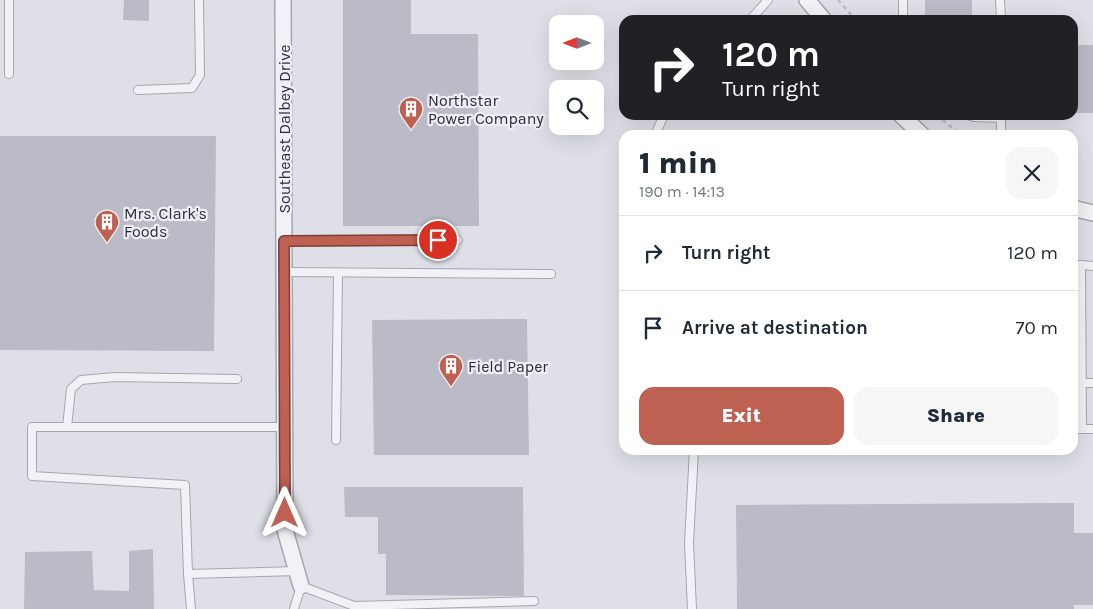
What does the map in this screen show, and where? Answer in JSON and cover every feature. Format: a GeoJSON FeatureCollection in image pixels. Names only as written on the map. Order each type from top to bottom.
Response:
{"type":"FeatureCollection","features":[{"type":"Feature","properties":{"kind":"street","name":"Southeast Dalbey Drive"},"geometry":{"type":"LineString","coordinates":[[283,0],[285,530],[299,579]]}},
{"type":"Feature","properties":{"kind":"street"},"geometry":{"type":"LineString","coordinates":[[807,0],[820,15]]}},
{"type":"Feature","properties":{"kind":"street"},"geometry":{"type":"LineString","coordinates":[[906,120],[917,130]]}},
{"type":"Feature","properties":{"kind":"street"},"geometry":{"type":"LineString","coordinates":[[1078,209],[1093,212]]}},
{"type":"Feature","properties":{"kind":"lane"},"geometry":{"type":"LineString","coordinates":[[9,0],[9,74]]}},
{"type":"Feature","properties":{"kind":"lane"},"geometry":{"type":"LineString","coordinates":[[138,90],[192,88],[200,75],[199,0]]}},
{"type":"Feature","properties":{"kind":"lane"},"geometry":{"type":"LineString","coordinates":[[754,15],[768,0]]}},
{"type":"Feature","properties":{"kind":"lane"},"geometry":{"type":"LineString","coordinates":[[903,15],[904,0]]}},
{"type":"Feature","properties":{"kind":"lane"},"geometry":{"type":"LineString","coordinates":[[1000,0],[1000,15]]}},
{"type":"Feature","properties":{"kind":"lane"},"geometry":{"type":"LineString","coordinates":[[284,241],[458,240]]}},
{"type":"Feature","properties":{"kind":"lane"},"geometry":{"type":"LineString","coordinates":[[1078,265],[1093,266]]}},
{"type":"Feature","properties":{"kind":"lane"},"geometry":{"type":"LineString","coordinates":[[284,272],[551,274]]}},
{"type":"Feature","properties":{"kind":"lane"},"geometry":{"type":"LineString","coordinates":[[336,440],[338,273]]}},
{"type":"Feature","properties":{"kind":"lane"},"geometry":{"type":"LineString","coordinates":[[1078,289],[1082,429]]}},
{"type":"Feature","properties":{"kind":"lane"},"geometry":{"type":"LineString","coordinates":[[67,427],[71,389],[81,380],[115,377],[237,379]]}},
{"type":"Feature","properties":{"kind":"lane"},"geometry":{"type":"LineString","coordinates":[[1082,383],[1093,383]]}},
{"type":"Feature","properties":{"kind":"lane"},"geometry":{"type":"LineString","coordinates":[[191,609],[185,484],[32,476],[32,427],[284,427]]}},
{"type":"Feature","properties":{"kind":"lane"},"geometry":{"type":"LineString","coordinates":[[1078,429],[1093,429]]}},
{"type":"Feature","properties":{"kind":"lane"},"geometry":{"type":"LineString","coordinates":[[692,609],[689,543],[694,455]]}},
{"type":"Feature","properties":{"kind":"lane"},"geometry":{"type":"LineString","coordinates":[[188,574],[299,579],[354,606],[534,601]]}},
{"type":"Feature","properties":{"kind":"lane"},"geometry":{"type":"LineString","coordinates":[[294,609],[299,579]]}},
{"type":"Feature","properties":{"kind":"path"},"geometry":{"type":"LineString","coordinates":[[838,0],[852,15]]}},
{"type":"Feature","properties":{"kind":"path"},"geometry":{"type":"LineString","coordinates":[[942,120],[956,130]]}},
{"type":"Feature","properties":{"kind":"building"},"geometry":{"type":"Polygon","coordinates":[[[124,0],[149,0],[149,21],[123,20],[124,0]]]}},
{"type":"Feature","properties":{"kind":"building","name":"Northstar Power Company"},"geometry":{"type":"Polygon","coordinates":[[[343,0],[411,0],[411,34],[478,34],[479,226],[343,226],[343,0]]]}},
{"type":"Feature","properties":{"kind":"building"},"geometry":{"type":"Polygon","coordinates":[[[925,0],[972,0],[972,15],[925,15],[925,0]]]}},
{"type":"Feature","properties":{"kind":"building"},"geometry":{"type":"Polygon","coordinates":[[[1078,45],[1093,45],[1093,113],[1078,113],[1078,45]]]}},
{"type":"Feature","properties":{"kind":"building","name":"Mrs. Clark's Foods"},"geometry":{"type":"Polygon","coordinates":[[[0,136],[216,136],[214,351],[0,350],[0,136]]]}},
{"type":"Feature","properties":{"kind":"building","name":"Field Paper"},"geometry":{"type":"Polygon","coordinates":[[[527,319],[529,455],[374,455],[372,320],[527,319]]]}},
{"type":"Feature","properties":{"kind":"building"},"geometry":{"type":"Polygon","coordinates":[[[344,487],[523,487],[524,596],[386,595],[386,554],[378,554],[378,517],[345,517],[344,487]]]}},
{"type":"Feature","properties":{"kind":"building"},"geometry":{"type":"Polygon","coordinates":[[[1074,503],[1074,533],[1093,533],[1093,605],[1074,605],[1074,609],[737,609],[736,505],[1074,503]]]}},
{"type":"Feature","properties":{"kind":"building"},"geometry":{"type":"Polygon","coordinates":[[[153,549],[154,609],[24,609],[25,552],[92,551],[94,590],[129,591],[129,551],[153,549]]]}},
{"type":"Feature","properties":{"kind":"place","name":"Northstar Power Company"},"geometry":{"type":"Point","coordinates":[411,130]}},
{"type":"Feature","properties":{"kind":"place","name":"Mrs. Clark's Foods"},"geometry":{"type":"Point","coordinates":[107,243]}},
{"type":"Feature","properties":{"kind":"place","name":"Field Paper"},"geometry":{"type":"Point","coordinates":[451,387]}},
{"type":"Feature","properties":{"kind":"route"},"geometry":{"type":"LineString","coordinates":[[285,513],[284,241],[438,240]]}}]}
